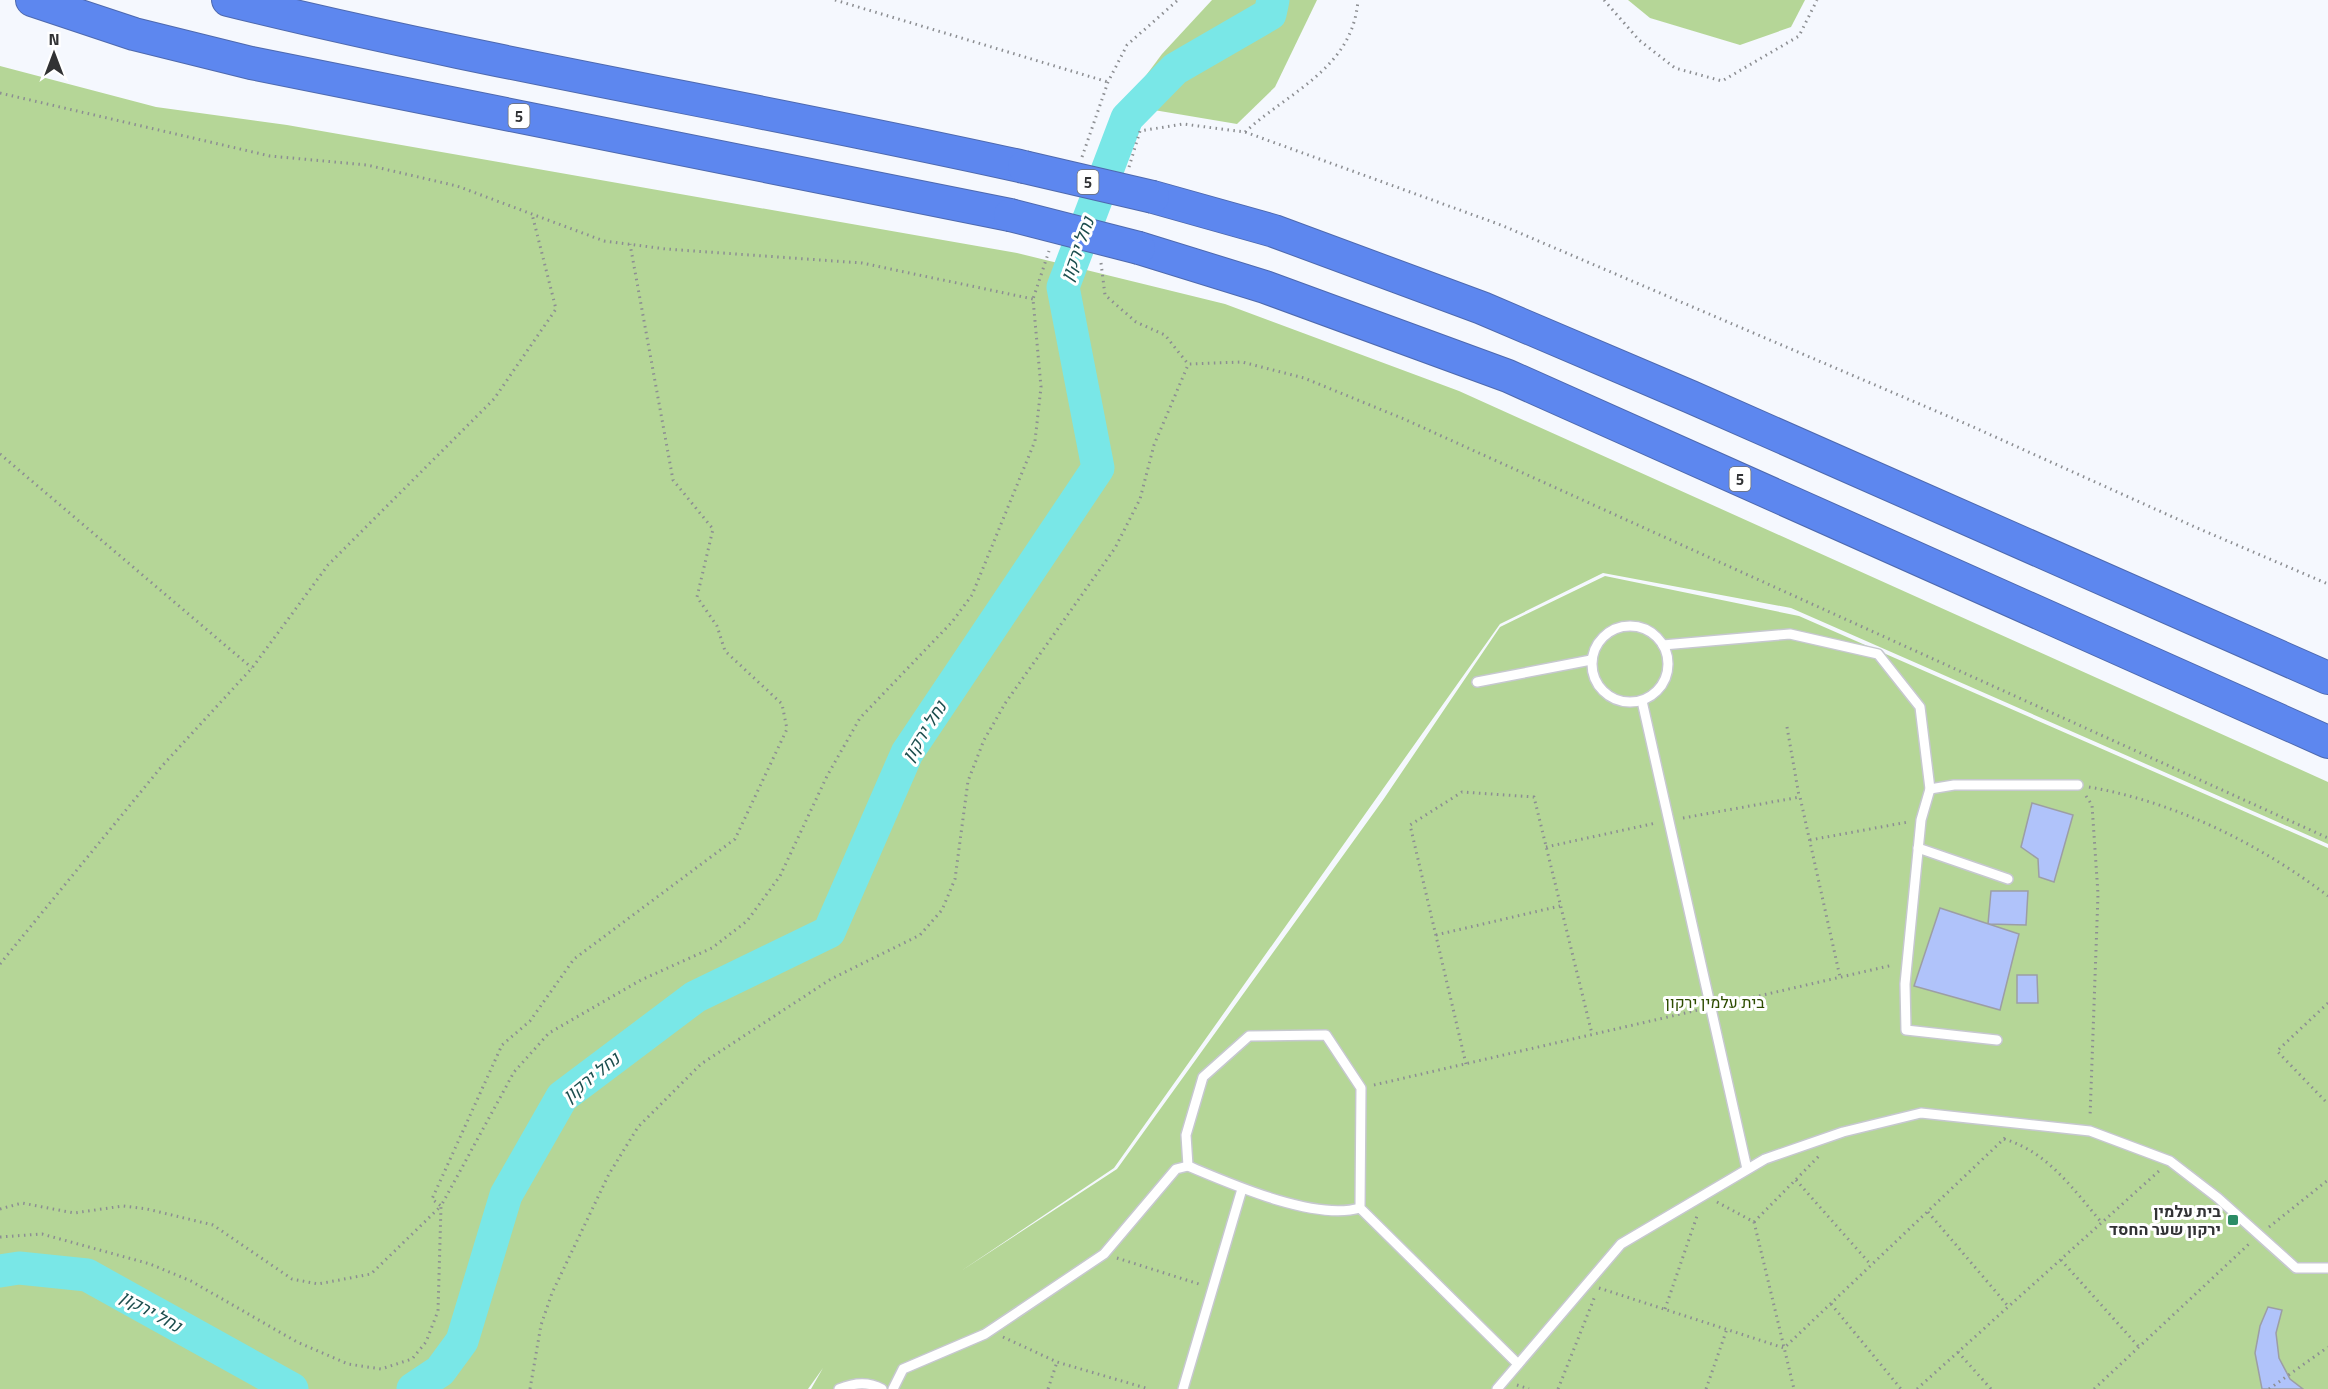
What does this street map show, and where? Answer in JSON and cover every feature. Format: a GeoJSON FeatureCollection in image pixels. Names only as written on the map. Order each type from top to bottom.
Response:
{"type":"FeatureCollection","features":[{"type":"Feature","properties":{"kind":"highway","name":"5"},"geometry":{"type":"LineString","coordinates":[[32,0],[134,34],[250,63],[1010,215],[1139,248],[1265,287],[1508,375],[2328,742]]}},
{"type":"Feature","properties":{"kind":"highway","name":"5"},"geometry":{"type":"LineString","coordinates":[[228,0],[367,34],[843,127],[1153,197],[1274,231],[1482,308],[1702,402],[2328,678]]}},
{"type":"Feature","properties":{"kind":"lane"},"geometry":{"type":"LineString","coordinates":[[1630,626],[1644,628],[1655,635],[1663,645],[1668,658],[1668,672],[1663,684],[1654,694],[1642,701],[1629,703],[1614,699],[1601,691],[1592,675],[1591,660],[1596,645],[1604,635],[1617,628],[1630,626]]}},
{"type":"Feature","properties":{"kind":"lane"},"geometry":{"type":"LineString","coordinates":[[1663,645],[1790,634],[1878,654],[1920,707],[1930,789],[1921,820],[1918,848],[1907,962],[1906,1030],[1997,1040]]}},
{"type":"Feature","properties":{"kind":"lane"},"geometry":{"type":"LineString","coordinates":[[1478,682],[1591,660]]}},
{"type":"Feature","properties":{"kind":"lane"},"geometry":{"type":"LineString","coordinates":[[1642,701],[1747,1169]]}},
{"type":"Feature","properties":{"kind":"lane"},"geometry":{"type":"LineString","coordinates":[[1930,789],[1954,785],[2078,785]]}},
{"type":"Feature","properties":{"kind":"lane"},"geometry":{"type":"LineString","coordinates":[[1918,848],[2008,879]]}},
{"type":"Feature","properties":{"kind":"lane"},"geometry":{"type":"LineString","coordinates":[[1188,1166],[1186,1135],[1203,1077],[1249,1036],[1326,1035],[1361,1088],[1360,1208],[1518,1364]]}},
{"type":"Feature","properties":{"kind":"lane"},"geometry":{"type":"LineString","coordinates":[[1497,1389],[1621,1244],[1765,1159],[1843,1132],[1921,1113],[2090,1131],[2170,1161],[2218,1198],[2296,1268],[2328,1268]]}},
{"type":"Feature","properties":{"kind":"lane"},"geometry":{"type":"LineString","coordinates":[[893,1389],[903,1369],[990,1331],[1104,1254],[1176,1169],[1188,1166],[1261,1197],[1345,1212],[1360,1208]]}},
{"type":"Feature","properties":{"kind":"lane"},"geometry":{"type":"LineString","coordinates":[[1182,1389],[1242,1189]]}},
{"type":"Feature","properties":{"kind":"lane"},"geometry":{"type":"LineString","coordinates":[[838,1389],[849,1384],[864,1383],[882,1389]]}},
{"type":"Feature","properties":{"kind":"path"},"geometry":{"type":"LineString","coordinates":[[835,0],[1108,82],[1127,45],[1178,0]]}},
{"type":"Feature","properties":{"kind":"path"},"geometry":{"type":"LineString","coordinates":[[1245,132],[1339,55],[1357,21],[1358,0]]}},
{"type":"Feature","properties":{"kind":"path"},"geometry":{"type":"LineString","coordinates":[[1604,0],[1639,40],[1675,68],[1722,81],[1798,36],[1817,0]]}},
{"type":"Feature","properties":{"kind":"path"},"geometry":{"type":"LineString","coordinates":[[0,93],[270,156],[367,165],[457,186],[604,241],[862,263],[1033,299],[1041,387],[1035,441],[972,595],[952,622],[860,718],[827,776],[780,876],[747,921],[712,948],[641,980],[549,1033],[514,1071],[441,1206],[371,1274],[318,1284],[292,1279],[213,1225],[169,1214],[123,1206],[74,1213],[22,1203],[0,1209]]}},
{"type":"Feature","properties":{"kind":"path"},"geometry":{"type":"LineString","coordinates":[[1140,131],[1183,124],[1245,132],[1501,225],[1971,426],[2194,527],[2328,584]]}},
{"type":"Feature","properties":{"kind":"path"},"geometry":{"type":"LineString","coordinates":[[0,964],[162,766],[252,668],[328,565],[494,399],[556,309],[532,214]]}},
{"type":"Feature","properties":{"kind":"path"},"geometry":{"type":"LineString","coordinates":[[441,1206],[432,1199],[502,1044],[530,1021],[574,959],[735,839],[787,729],[782,704],[725,651],[717,626],[697,597],[713,529],[673,480],[630,244]]}},
{"type":"Feature","properties":{"kind":"path"},"geometry":{"type":"LineString","coordinates":[[1106,296],[1136,322],[1165,335],[1188,364]]}},
{"type":"Feature","properties":{"kind":"path"},"geometry":{"type":"LineString","coordinates":[[1188,364],[1242,362],[1304,378],[1404,419],[2328,838]]}},
{"type":"Feature","properties":{"kind":"path"},"geometry":{"type":"LineString","coordinates":[[530,1389],[541,1325],[552,1293],[609,1174],[638,1127],[701,1064],[831,979],[920,935],[942,910],[955,879],[968,781],[984,740],[1006,702],[1115,548],[1140,498],[1154,446],[1188,364]]}},
{"type":"Feature","properties":{"kind":"path"},"geometry":{"type":"LineString","coordinates":[[0,454],[252,668]]}},
{"type":"Feature","properties":{"kind":"path"},"geometry":{"type":"LineString","coordinates":[[1787,727],[1809,840],[1840,977]]}},
{"type":"Feature","properties":{"kind":"path"},"geometry":{"type":"LineString","coordinates":[[2078,785],[2120,792],[2206,822],[2304,877],[2328,896]]}},
{"type":"Feature","properties":{"kind":"path"},"geometry":{"type":"LineString","coordinates":[[2078,785],[2092,805],[2098,894],[2090,1131]]}},
{"type":"Feature","properties":{"kind":"path"},"geometry":{"type":"LineString","coordinates":[[1466,1064],[1410,825],[1462,792],[1534,797],[1592,1034]]}},
{"type":"Feature","properties":{"kind":"path"},"geometry":{"type":"LineString","coordinates":[[1546,847],[1800,797]]}},
{"type":"Feature","properties":{"kind":"path"},"geometry":{"type":"LineString","coordinates":[[1809,840],[1921,820]]}},
{"type":"Feature","properties":{"kind":"path"},"geometry":{"type":"LineString","coordinates":[[1436,935],[1560,906]]}},
{"type":"Feature","properties":{"kind":"path"},"geometry":{"type":"LineString","coordinates":[[1361,1088],[1907,962]]}},
{"type":"Feature","properties":{"kind":"path"},"geometry":{"type":"LineString","coordinates":[[2328,1003],[2277,1051],[2328,1104]]}},
{"type":"Feature","properties":{"kind":"path"},"geometry":{"type":"LineString","coordinates":[[1784,1348],[2020,1123]]}},
{"type":"Feature","properties":{"kind":"path"},"geometry":{"type":"LineString","coordinates":[[1754,1222],[1843,1132]]}},
{"type":"Feature","properties":{"kind":"path"},"geometry":{"type":"LineString","coordinates":[[2004,1139],[2024,1145],[2047,1160],[2102,1223]]}},
{"type":"Feature","properties":{"kind":"path"},"geometry":{"type":"LineString","coordinates":[[1917,1389],[2170,1161]]}},
{"type":"Feature","properties":{"kind":"path"},"geometry":{"type":"LineString","coordinates":[[1796,1180],[1871,1265]]}},
{"type":"Feature","properties":{"kind":"path"},"geometry":{"type":"LineString","coordinates":[[2094,1389],[2259,1235],[2328,1180]]}},
{"type":"Feature","properties":{"kind":"path"},"geometry":{"type":"LineString","coordinates":[[1665,1309],[1704,1195],[1754,1222],[1794,1389]]}},
{"type":"Feature","properties":{"kind":"path"},"geometry":{"type":"LineString","coordinates":[[0,1237],[42,1234],[150,1264],[191,1281],[297,1342],[348,1364],[381,1369],[412,1359],[426,1342],[438,1311],[441,1206]]}},
{"type":"Feature","properties":{"kind":"path"},"geometry":{"type":"LineString","coordinates":[[1928,1212],[2009,1307]]}},
{"type":"Feature","properties":{"kind":"path"},"geometry":{"type":"LineString","coordinates":[[1104,1254],[1212,1289]]}},
{"type":"Feature","properties":{"kind":"path"},"geometry":{"type":"LineString","coordinates":[[2061,1260],[2139,1347]]}},
{"type":"Feature","properties":{"kind":"path"},"geometry":{"type":"LineString","coordinates":[[1587,1283],[1784,1348]]}},
{"type":"Feature","properties":{"kind":"path"},"geometry":{"type":"LineString","coordinates":[[1558,1389],[1599,1287]]}},
{"type":"Feature","properties":{"kind":"path"},"geometry":{"type":"LineString","coordinates":[[1831,1304],[1901,1389]]}},
{"type":"Feature","properties":{"kind":"path"},"geometry":{"type":"LineString","coordinates":[[1706,1389],[1727,1329]]}},
{"type":"Feature","properties":{"kind":"path"},"geometry":{"type":"LineString","coordinates":[[990,1331],[1058,1362],[1149,1389]]}},
{"type":"Feature","properties":{"kind":"path"},"geometry":{"type":"LineString","coordinates":[[2269,1389],[2328,1347]]}},
{"type":"Feature","properties":{"kind":"path"},"geometry":{"type":"LineString","coordinates":[[1958,1352],[1991,1389]]}},
{"type":"Feature","properties":{"kind":"path"},"geometry":{"type":"LineString","coordinates":[[1048,1389],[1058,1362]]}},
{"type":"Feature","properties":{"kind":"green space"},"geometry":{"type":"Polygon","coordinates":[[[1212,0],[1317,0],[1275,87],[1237,124],[1124,105],[1162,54],[1212,0]]]}},
{"type":"Feature","properties":{"kind":"green space"},"geometry":{"type":"Polygon","coordinates":[[[1628,0],[1805,0],[1791,27],[1740,45],[1650,18],[1628,0]]]}},
{"type":"Feature","properties":{"kind":"green space","name":"בית עלמין ירקון"},"geometry":{"type":"Polygon","coordinates":[[[0,66],[156,107],[287,125],[1017,253],[1225,304],[1459,391],[2328,782],[2328,844],[1791,608],[1603,573],[1500,624],[1114,1168],[961,1271],[1117,1169],[1383,800],[1500,627],[1605,576],[1799,616],[2328,848],[2328,1389],[811,1389],[823,1368],[808,1389],[0,1389],[0,66]]]}},
{"type":"Feature","properties":{"kind":"building"},"geometry":{"type":"Polygon","coordinates":[[[2032,803],[2073,815],[2054,882],[2039,877],[2038,859],[2021,847],[2032,803]]]}},
{"type":"Feature","properties":{"kind":"building"},"geometry":{"type":"Polygon","coordinates":[[[1991,891],[2028,891],[2026,925],[1988,924],[1991,891]]]}},
{"type":"Feature","properties":{"kind":"building"},"geometry":{"type":"Polygon","coordinates":[[[1940,908],[2019,934],[2000,1010],[1914,986],[1940,908]]]}},
{"type":"Feature","properties":{"kind":"building"},"geometry":{"type":"Polygon","coordinates":[[[2017,975],[2037,975],[2038,1003],[2017,1003],[2017,975]]]}},
{"type":"Feature","properties":{"kind":"building"},"geometry":{"type":"Polygon","coordinates":[[[2268,1307],[2282,1310],[2276,1333],[2279,1358],[2290,1379],[2303,1389],[2262,1389],[2255,1353],[2260,1326],[2268,1307]]]}},
{"type":"Feature","properties":{"kind":"waterway","name":"נחל ירקון"},"geometry":{"type":"LineString","coordinates":[[413,1389],[440,1371],[462,1341],[506,1195],[562,1097],[695,997],[829,932],[907,753],[1098,468],[1063,287],[1127,118],[1175,69],[1270,14],[1273,0]]}},
{"type":"Feature","properties":{"kind":"waterway","name":"נחל ירקון"},"geometry":{"type":"LineString","coordinates":[[0,1271],[19,1268],[87,1275],[292,1389]]}},
{"type":"Feature","properties":{"kind":"place","name":"בית עלמין ירקון שער החסד"},"geometry":{"type":"Point","coordinates":[2233,1220]}}]}
